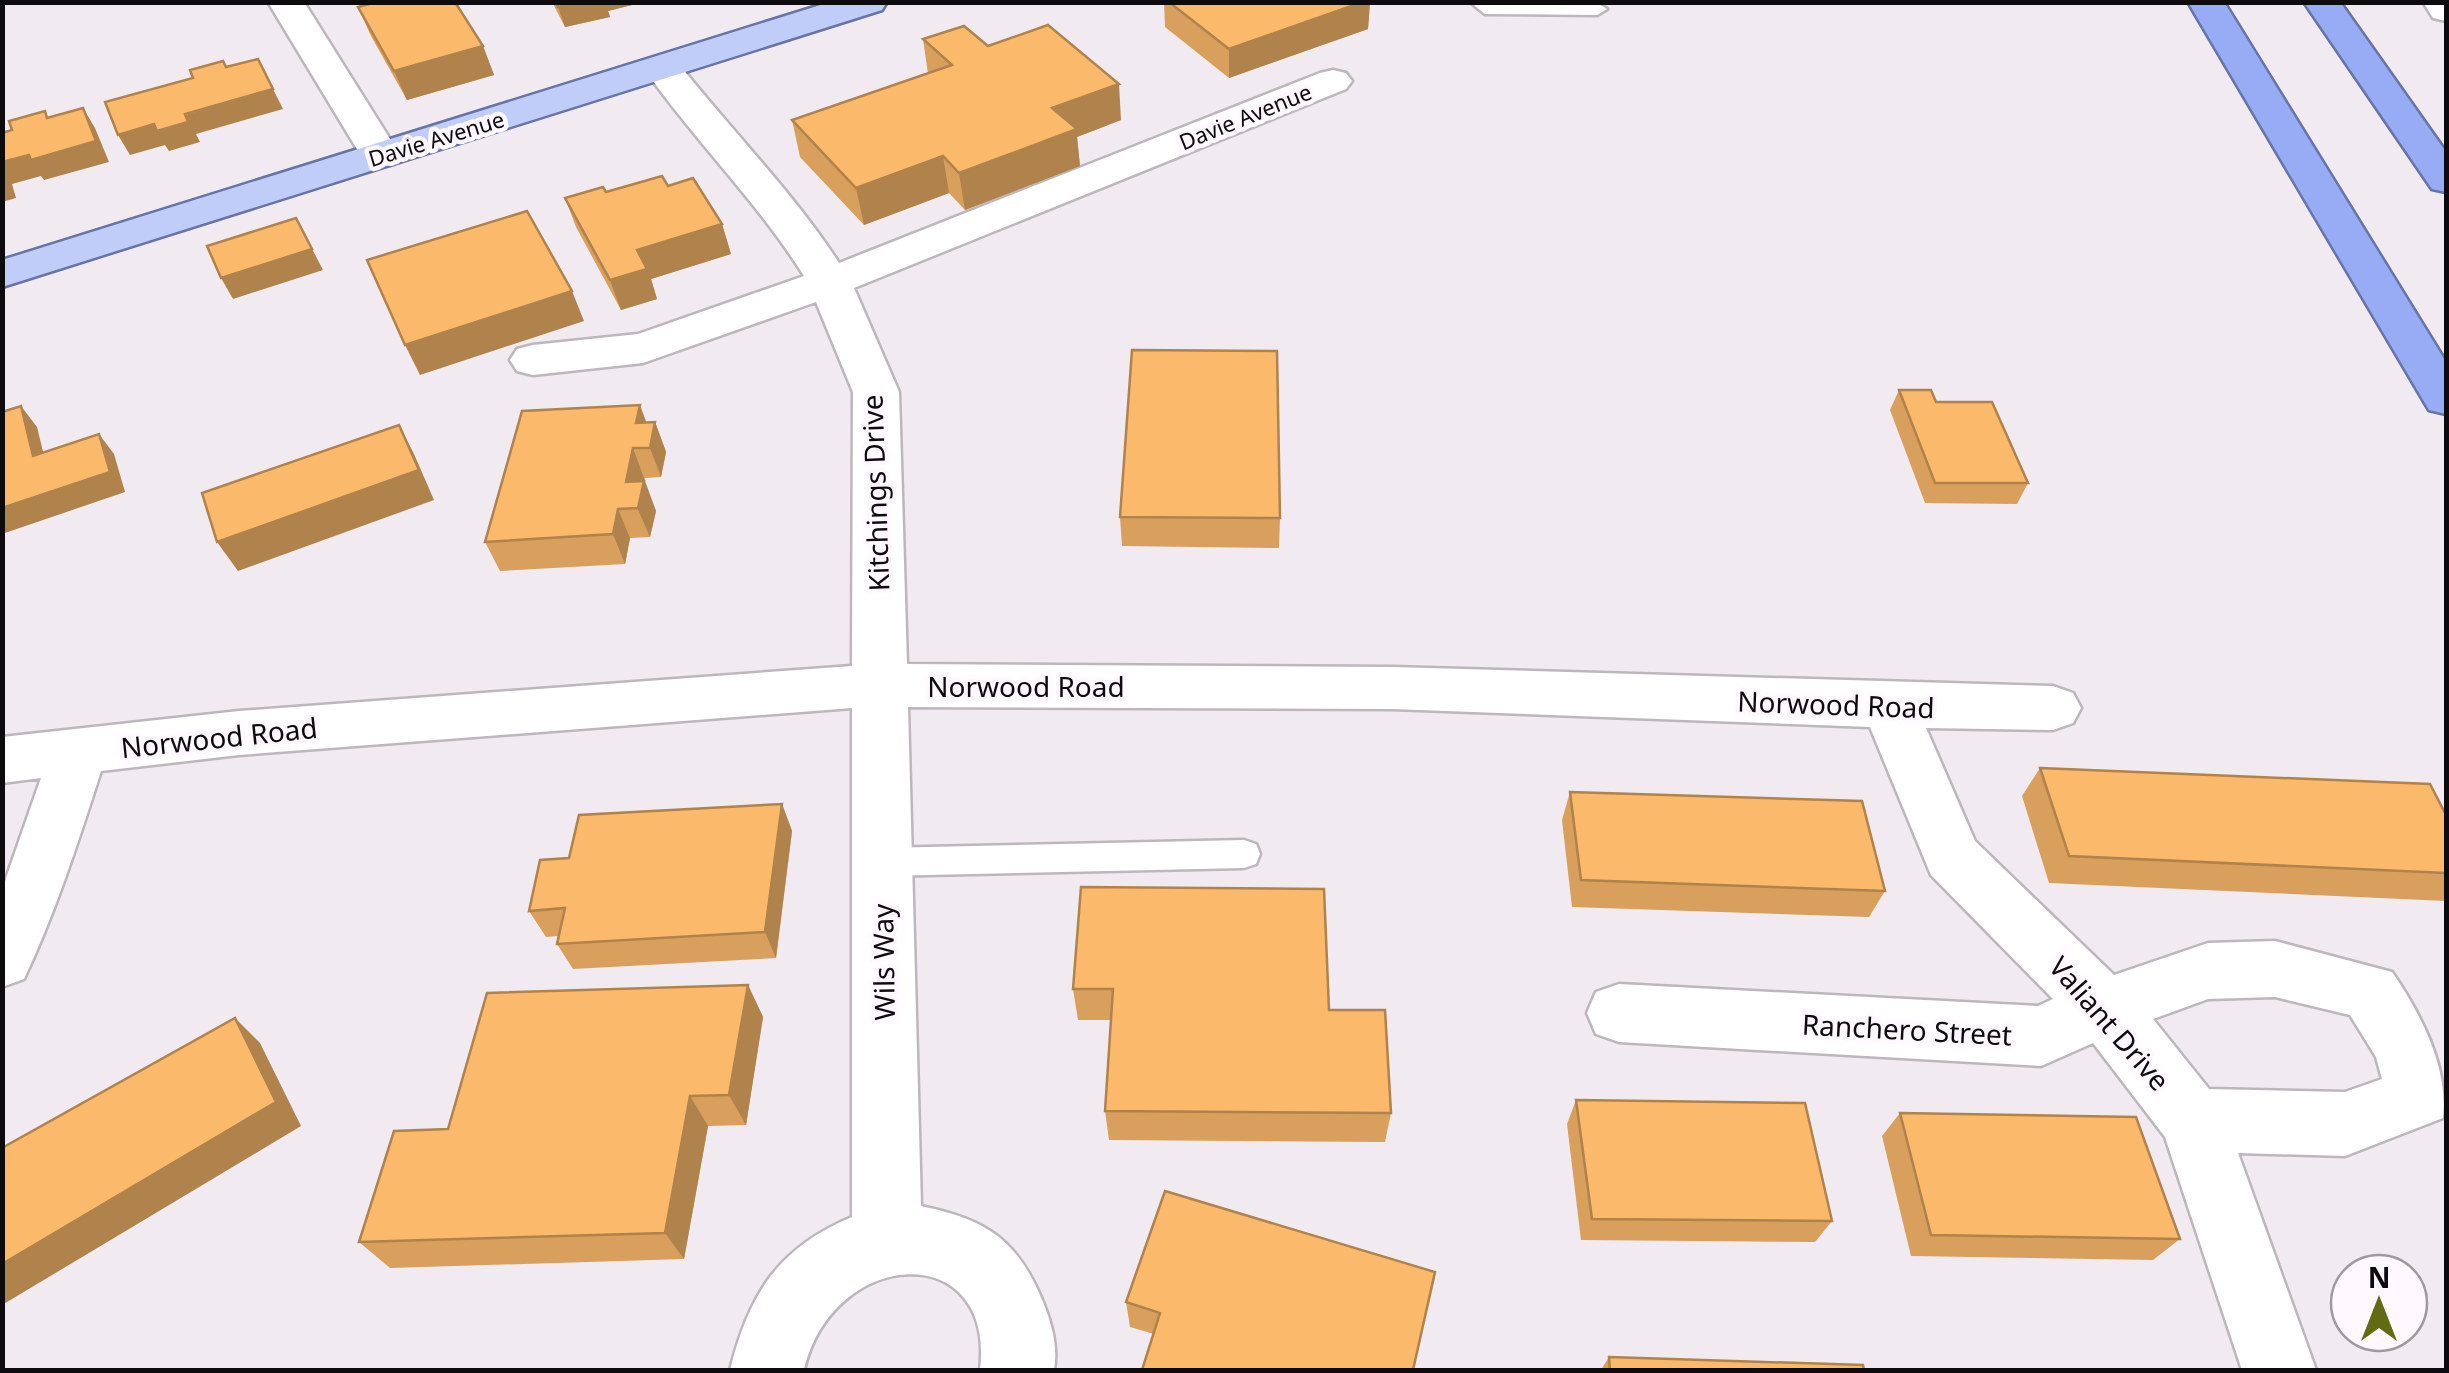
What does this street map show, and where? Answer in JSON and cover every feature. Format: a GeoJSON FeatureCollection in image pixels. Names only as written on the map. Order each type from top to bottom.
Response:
{"type":"FeatureCollection","features":[{"type":"Feature","properties":{"kind":"highway"},"geometry":{"type":"LineString","coordinates":[[2206,2],[2446,399]]}},
{"type":"Feature","properties":{"kind":"highway"},"geometry":{"type":"LineString","coordinates":[[2322,2],[2446,180]]}},
{"type":"Feature","properties":{"kind":"main road","name":"Davie Avenue"},"geometry":{"type":"LineString","coordinates":[[2,274],[869,2]]}},
{"type":"Feature","properties":{"kind":"street"},"geometry":{"type":"LineString","coordinates":[[286,2],[380,155]]}},
{"type":"Feature","properties":{"kind":"street"},"geometry":{"type":"LineString","coordinates":[[2440,2],[2446,10]]}},
{"type":"Feature","properties":{"kind":"street","name":"Kitchings Drive"},"geometry":{"type":"LineString","coordinates":[[662,67],[715,138],[806,244],[830,282],[876,392],[879,685]]}},
{"type":"Feature","properties":{"kind":"street","name":"Davie Avenue"},"geometry":{"type":"LineString","coordinates":[[534,360],[643,348],[830,282],[1333,81]]}},
{"type":"Feature","properties":{"kind":"street","name":"Norwood Road"},"geometry":{"type":"LineString","coordinates":[[2,760],[259,732],[879,685],[1392,688],[2053,708]]}},
{"type":"Feature","properties":{"kind":"street","name":"Wils Way"},"geometry":{"type":"LineString","coordinates":[[879,685],[887,1240]]}},
{"type":"Feature","properties":{"kind":"street","name":"Valiant Drive"},"geometry":{"type":"LineString","coordinates":[[1889,706],[1952,857],[2104,1008],[2193,1120],[2279,1370]]}},
{"type":"Feature","properties":{"kind":"street"},"geometry":{"type":"LineString","coordinates":[[2,959],[29,901],[79,752]]}},
{"type":"Feature","properties":{"kind":"street","name":"Ranchero Street"},"geometry":{"type":"LineString","coordinates":[[1619,1013],[2042,1036],[2104,1008],[2208,971],[2275,969],[2370,992],[2405,1046],[2420,1096],[2344,1124],[2193,1120]]}},
{"type":"Feature","properties":{"kind":"street"},"geometry":{"type":"LineString","coordinates":[[767,1370],[770,1348],[787,1309],[815,1276],[849,1252],[887,1240],[928,1240],[966,1253],[996,1280],[1014,1316],[1020,1358],[1017,1370]]}},
{"type":"Feature","properties":{"kind":"lane"},"geometry":{"type":"LineString","coordinates":[[1480,2],[1486,8],[1597,9]]}},
{"type":"Feature","properties":{"kind":"lane"},"geometry":{"type":"LineString","coordinates":[[882,862],[1244,854]]}},
{"type":"Feature","properties":{"kind":"building"},"geometry":{"type":"Polygon","coordinates":[[[376,2],[455,2],[483,46],[394,71],[358,7],[376,2]]]}},
{"type":"Feature","properties":{"kind":"building"},"geometry":{"type":"Polygon","coordinates":[[[1169,2],[1363,2],[1229,49],[1169,2]]]}},
{"type":"Feature","properties":{"kind":"building"},"geometry":{"type":"Polygon","coordinates":[[[1048,25],[1119,84],[1052,108],[1077,129],[959,173],[943,156],[856,188],[792,120],[952,65],[923,39],[964,26],[988,46],[1048,25]]]}},
{"type":"Feature","properties":{"kind":"building"},"geometry":{"type":"Polygon","coordinates":[[[258,59],[273,89],[185,114],[188,122],[157,131],[154,124],[118,135],[105,102],[193,78],[190,70],[223,61],[226,67],[258,59]]]}},
{"type":"Feature","properties":{"kind":"building"},"geometry":{"type":"Polygon","coordinates":[[[83,108],[96,141],[31,160],[29,155],[2,162],[2,133],[12,130],[9,121],[45,111],[47,118],[83,108]]]}},
{"type":"Feature","properties":{"kind":"building"},"geometry":{"type":"Polygon","coordinates":[[[662,176],[668,186],[693,178],[722,224],[637,250],[647,269],[610,280],[565,198],[603,187],[606,192],[662,176]]]}},
{"type":"Feature","properties":{"kind":"building"},"geometry":{"type":"Polygon","coordinates":[[[527,211],[572,291],[405,345],[367,260],[527,211]]]}},
{"type":"Feature","properties":{"kind":"building"},"geometry":{"type":"Polygon","coordinates":[[[296,218],[312,249],[221,278],[207,246],[296,218]]]}},
{"type":"Feature","properties":{"kind":"building"},"geometry":{"type":"Polygon","coordinates":[[[1132,350],[1277,351],[1280,518],[1120,517],[1132,350]]]}},
{"type":"Feature","properties":{"kind":"building"},"geometry":{"type":"Polygon","coordinates":[[[1899,390],[1931,390],[1936,402],[1992,402],[2028,483],[1935,483],[1899,390]]]}},
{"type":"Feature","properties":{"kind":"building"},"geometry":{"type":"Polygon","coordinates":[[[640,405],[636,423],[655,422],[650,448],[633,448],[626,482],[644,481],[638,508],[618,509],[613,534],[485,542],[522,411],[640,405]]]}},
{"type":"Feature","properties":{"kind":"building"},"geometry":{"type":"Polygon","coordinates":[[[21,406],[33,456],[99,434],[110,472],[2,508],[2,412],[21,406]]]}},
{"type":"Feature","properties":{"kind":"building"},"geometry":{"type":"Polygon","coordinates":[[[399,425],[419,470],[217,542],[202,493],[399,425]]]}},
{"type":"Feature","properties":{"kind":"building"},"geometry":{"type":"Polygon","coordinates":[[[2040,768],[2430,784],[2446,815],[2446,873],[2069,856],[2040,768]]]}},
{"type":"Feature","properties":{"kind":"building"},"geometry":{"type":"Polygon","coordinates":[[[1570,792],[1862,801],[1885,891],[1581,880],[1570,792]]]}},
{"type":"Feature","properties":{"kind":"building"},"geometry":{"type":"Polygon","coordinates":[[[782,804],[765,932],[557,944],[565,908],[529,911],[540,860],[569,858],[579,815],[782,804]]]}},
{"type":"Feature","properties":{"kind":"building"},"geometry":{"type":"Polygon","coordinates":[[[1081,887],[1324,889],[1329,1010],[1385,1010],[1391,1113],[1105,1111],[1113,989],[1073,989],[1081,887]]]}},
{"type":"Feature","properties":{"kind":"building"},"geometry":{"type":"Polygon","coordinates":[[[748,985],[729,1095],[690,1096],[665,1233],[359,1242],[394,1131],[448,1129],[487,993],[748,985]]]}},
{"type":"Feature","properties":{"kind":"building"},"geometry":{"type":"Polygon","coordinates":[[[235,1018],[276,1102],[2,1264],[2,1148],[235,1018]]]}},
{"type":"Feature","properties":{"kind":"building"},"geometry":{"type":"Polygon","coordinates":[[[1576,1100],[1805,1103],[1832,1221],[1592,1219],[1576,1100]]]}},
{"type":"Feature","properties":{"kind":"building"},"geometry":{"type":"Polygon","coordinates":[[[1900,1113],[2136,1117],[2180,1239],[1931,1235],[1900,1113]]]}},
{"type":"Feature","properties":{"kind":"building"},"geometry":{"type":"Polygon","coordinates":[[[1165,1191],[1435,1272],[1413,1370],[1142,1370],[1160,1313],[1126,1302],[1165,1191]]]}},
{"type":"Feature","properties":{"kind":"building"},"geometry":{"type":"Polygon","coordinates":[[[1609,1357],[1863,1365],[1864,1370],[1610,1370],[1609,1357]]]}}]}
